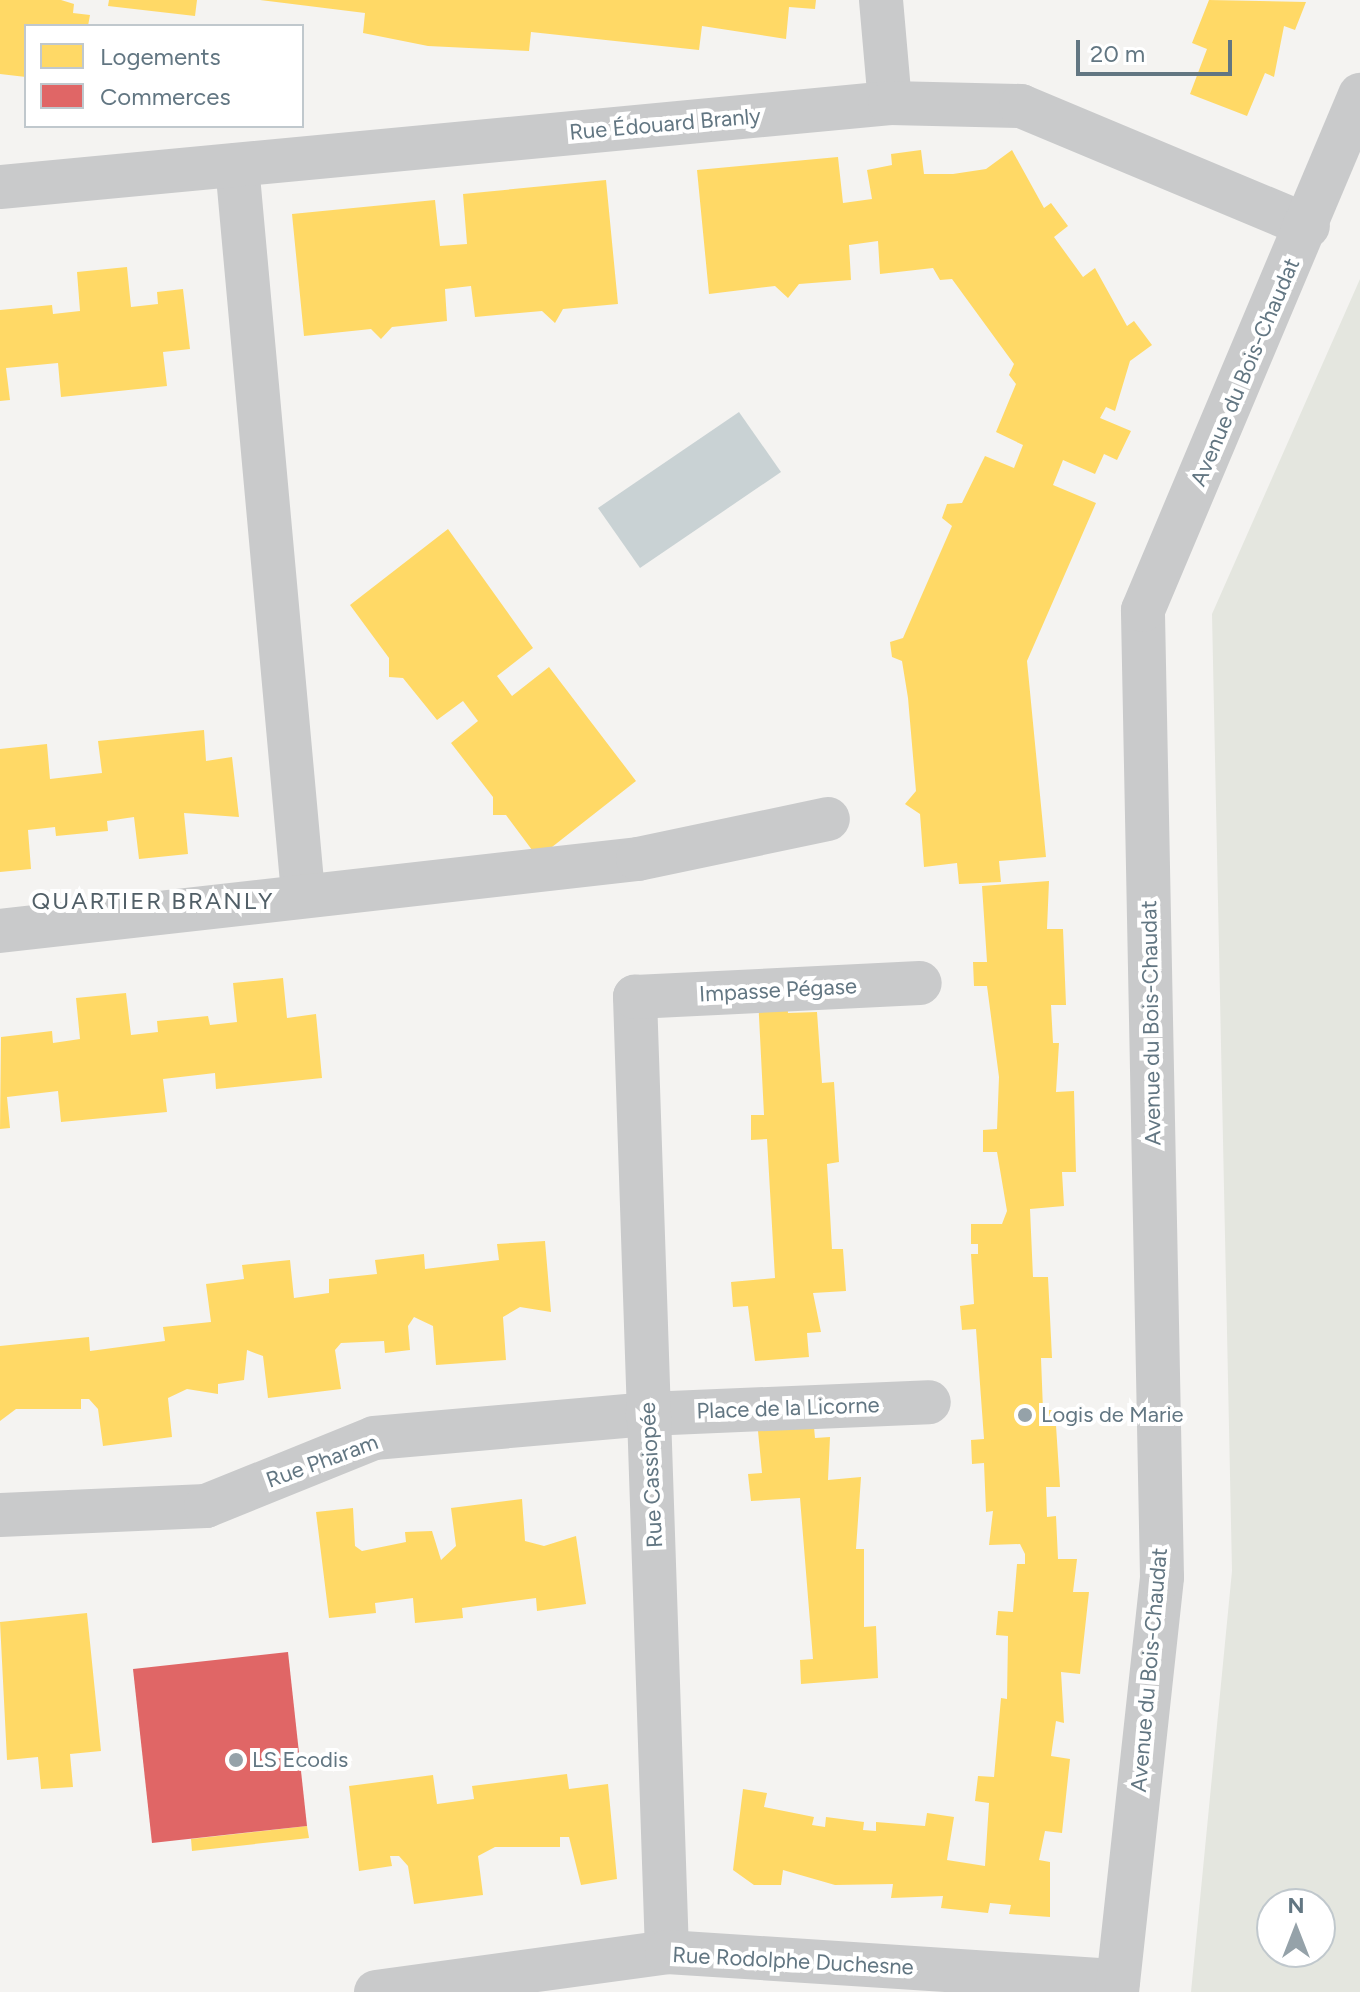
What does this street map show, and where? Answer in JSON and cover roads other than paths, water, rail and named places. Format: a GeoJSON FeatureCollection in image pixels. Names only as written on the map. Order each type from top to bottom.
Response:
{"type":"FeatureCollection","features":[{"type":"Feature","properties":{"kind":"street"},"geometry":{"type":"LineString","coordinates":[[881,0],[890,103]]}},
{"type":"Feature","properties":{"kind":"street","name":"Avenue du Bois-Chaudat"},"geometry":{"type":"LineString","coordinates":[[1117,1987],[1162,1577],[1143,610],[1308,226],[1360,95]]}},
{"type":"Feature","properties":{"kind":"street","name":"Rue Édouard Branly"},"geometry":{"type":"LineString","coordinates":[[0,187],[890,103],[1021,106],[1308,226]]}},
{"type":"Feature","properties":{"kind":"street"},"geometry":{"type":"LineString","coordinates":[[237,165],[303,893]]}},
{"type":"Feature","properties":{"kind":"street"},"geometry":{"type":"LineString","coordinates":[[0,931],[303,893],[638,859],[828,819]]}},
{"type":"Feature","properties":{"kind":"street","name":"Impasse Pégase"},"geometry":{"type":"LineString","coordinates":[[635,997],[920,983]]}},
{"type":"Feature","properties":{"kind":"street","name":"Rue Cassiopée"},"geometry":{"type":"LineString","coordinates":[[635,997],[667,1952]]}},
{"type":"Feature","properties":{"kind":"street","name":"Place de la Licorne"},"geometry":{"type":"LineString","coordinates":[[647,1414],[929,1402]]}},
{"type":"Feature","properties":{"kind":"street","name":"Rue Pharam"},"geometry":{"type":"LineString","coordinates":[[0,1515],[206,1506],[374,1438],[647,1414]]}},
{"type":"Feature","properties":{"kind":"street","name":"Rue Rodolphe Duchesne"},"geometry":{"type":"LineString","coordinates":[[376,1992],[598,1978],[667,1952],[1117,1987]]}},
{"type":"Feature","properties":{"kind":"place","name":"Logis de Marie"},"geometry":{"type":"Point","coordinates":[1025,1415]}},
{"type":"Feature","properties":{"kind":"place","name":"LS Ecodis"},"geometry":{"type":"Point","coordinates":[236,1760]}},
{"type":"Feature","properties":{"kind":"district","name":"QUARTIER BRANLY"},"geometry":{"type":"Point","coordinates":[153,901]}}]}
